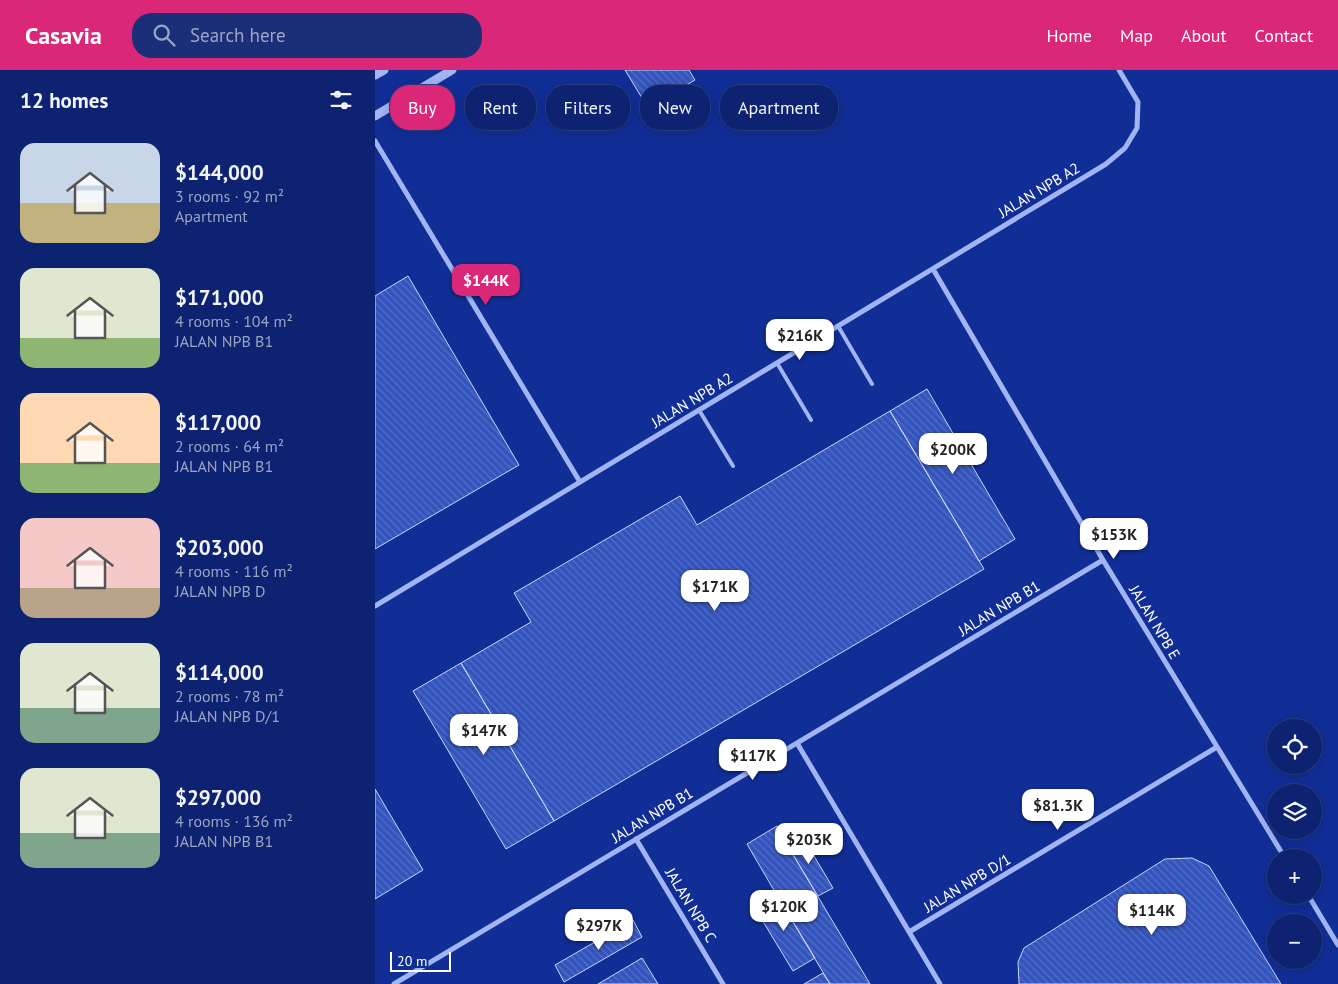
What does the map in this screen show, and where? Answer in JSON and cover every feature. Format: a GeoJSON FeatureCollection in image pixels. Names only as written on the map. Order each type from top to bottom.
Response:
{"type":"FeatureCollection","features":[{"type":"Feature","properties":{"kind":"street"},"geometry":{"type":"LineString","coordinates":[[375,75],[384,70]]}},
{"type":"Feature","properties":{"kind":"street"},"geometry":{"type":"LineString","coordinates":[[375,116],[452,70]]}},
{"type":"Feature","properties":{"kind":"street","name":"JALAN NPB A2"},"geometry":{"type":"LineString","coordinates":[[375,606],[1106,164],[1125,148],[1137,128],[1138,102],[1119,70]]}},
{"type":"Feature","properties":{"kind":"street"},"geometry":{"type":"LineString","coordinates":[[375,141],[580,482]]}},
{"type":"Feature","properties":{"kind":"street","name":"JALAN NPB E"},"geometry":{"type":"LineString","coordinates":[[933,268],[1103,560],[1279,849]]}},
{"type":"Feature","properties":{"kind":"street","name":"JALAN NPB B1"},"geometry":{"type":"LineString","coordinates":[[394,984],[1103,560]]}},
{"type":"Feature","properties":{"kind":"street"},"geometry":{"type":"LineString","coordinates":[[797,743],[940,984]]}},
{"type":"Feature","properties":{"kind":"street","name":"JALAN NPB D/1"},"geometry":{"type":"LineString","coordinates":[[909,932],[1217,747]]}},
{"type":"Feature","properties":{"kind":"street","name":"JALAN NPB C"},"geometry":{"type":"LineString","coordinates":[[637,839],[723,984]]}},
{"type":"Feature","properties":{"kind":"street"},"geometry":{"type":"LineString","coordinates":[[1313,904],[1338,945]]}},
{"type":"Feature","properties":{"kind":"lane"},"geometry":{"type":"LineString","coordinates":[[838,326],[872,384]]}},
{"type":"Feature","properties":{"kind":"lane"},"geometry":{"type":"LineString","coordinates":[[777,363],[811,420]]}},
{"type":"Feature","properties":{"kind":"lane"},"geometry":{"type":"LineString","coordinates":[[699,410],[733,466]]}},
{"type":"Feature","properties":{"kind":"building"},"geometry":{"type":"Polygon","coordinates":[[[625,70],[689,70],[695,80],[687,85],[640,85],[640,95],[625,70]]]}},
{"type":"Feature","properties":{"kind":"building"},"geometry":{"type":"Polygon","coordinates":[[[408,276],[519,465],[375,549],[375,296],[408,276]]]}},
{"type":"Feature","properties":{"kind":"building"},"geometry":{"type":"Polygon","coordinates":[[[927,389],[1015,539],[979,561],[890,411],[927,389]]]}},
{"type":"Feature","properties":{"kind":"building"},"geometry":{"type":"Polygon","coordinates":[[[890,411],[984,569],[554,821],[461,663],[531,622],[514,593],[680,496],[697,525],[890,411]]]}},
{"type":"Feature","properties":{"kind":"building"},"geometry":{"type":"Polygon","coordinates":[[[461,663],[554,821],[506,849],[413,691],[461,663]]]}},
{"type":"Feature","properties":{"kind":"building"},"geometry":{"type":"Polygon","coordinates":[[[375,789],[423,870],[375,899],[375,789]]]}},
{"type":"Feature","properties":{"kind":"building"},"geometry":{"type":"Polygon","coordinates":[[[777,826],[870,984],[830,984],[775,892],[747,844],[777,826]]]}},
{"type":"Feature","properties":{"kind":"building"},"geometry":{"type":"Polygon","coordinates":[[[801,834],[833,888],[818,896],[786,843],[801,834]]]}},
{"type":"Feature","properties":{"kind":"building"},"geometry":{"type":"Polygon","coordinates":[[[1192,858],[1209,866],[1267,961],[1267,969],[1272,969],[1281,984],[1019,984],[1018,962],[1024,948],[1165,859],[1192,858]]]}},
{"type":"Feature","properties":{"kind":"building"},"geometry":{"type":"Polygon","coordinates":[[[775,892],[815,958],[793,971],[753,905],[775,892]]]}},
{"type":"Feature","properties":{"kind":"building"},"geometry":{"type":"Polygon","coordinates":[[[633,920],[642,937],[564,982],[555,965],[633,920]]]}},
{"type":"Feature","properties":{"kind":"building"},"geometry":{"type":"Polygon","coordinates":[[[642,958],[658,984],[598,984],[642,958]]]}},
{"type":"Feature","properties":{"kind":"building"},"geometry":{"type":"Polygon","coordinates":[[[823,973],[830,984],[804,984],[823,973]]]}}]}
